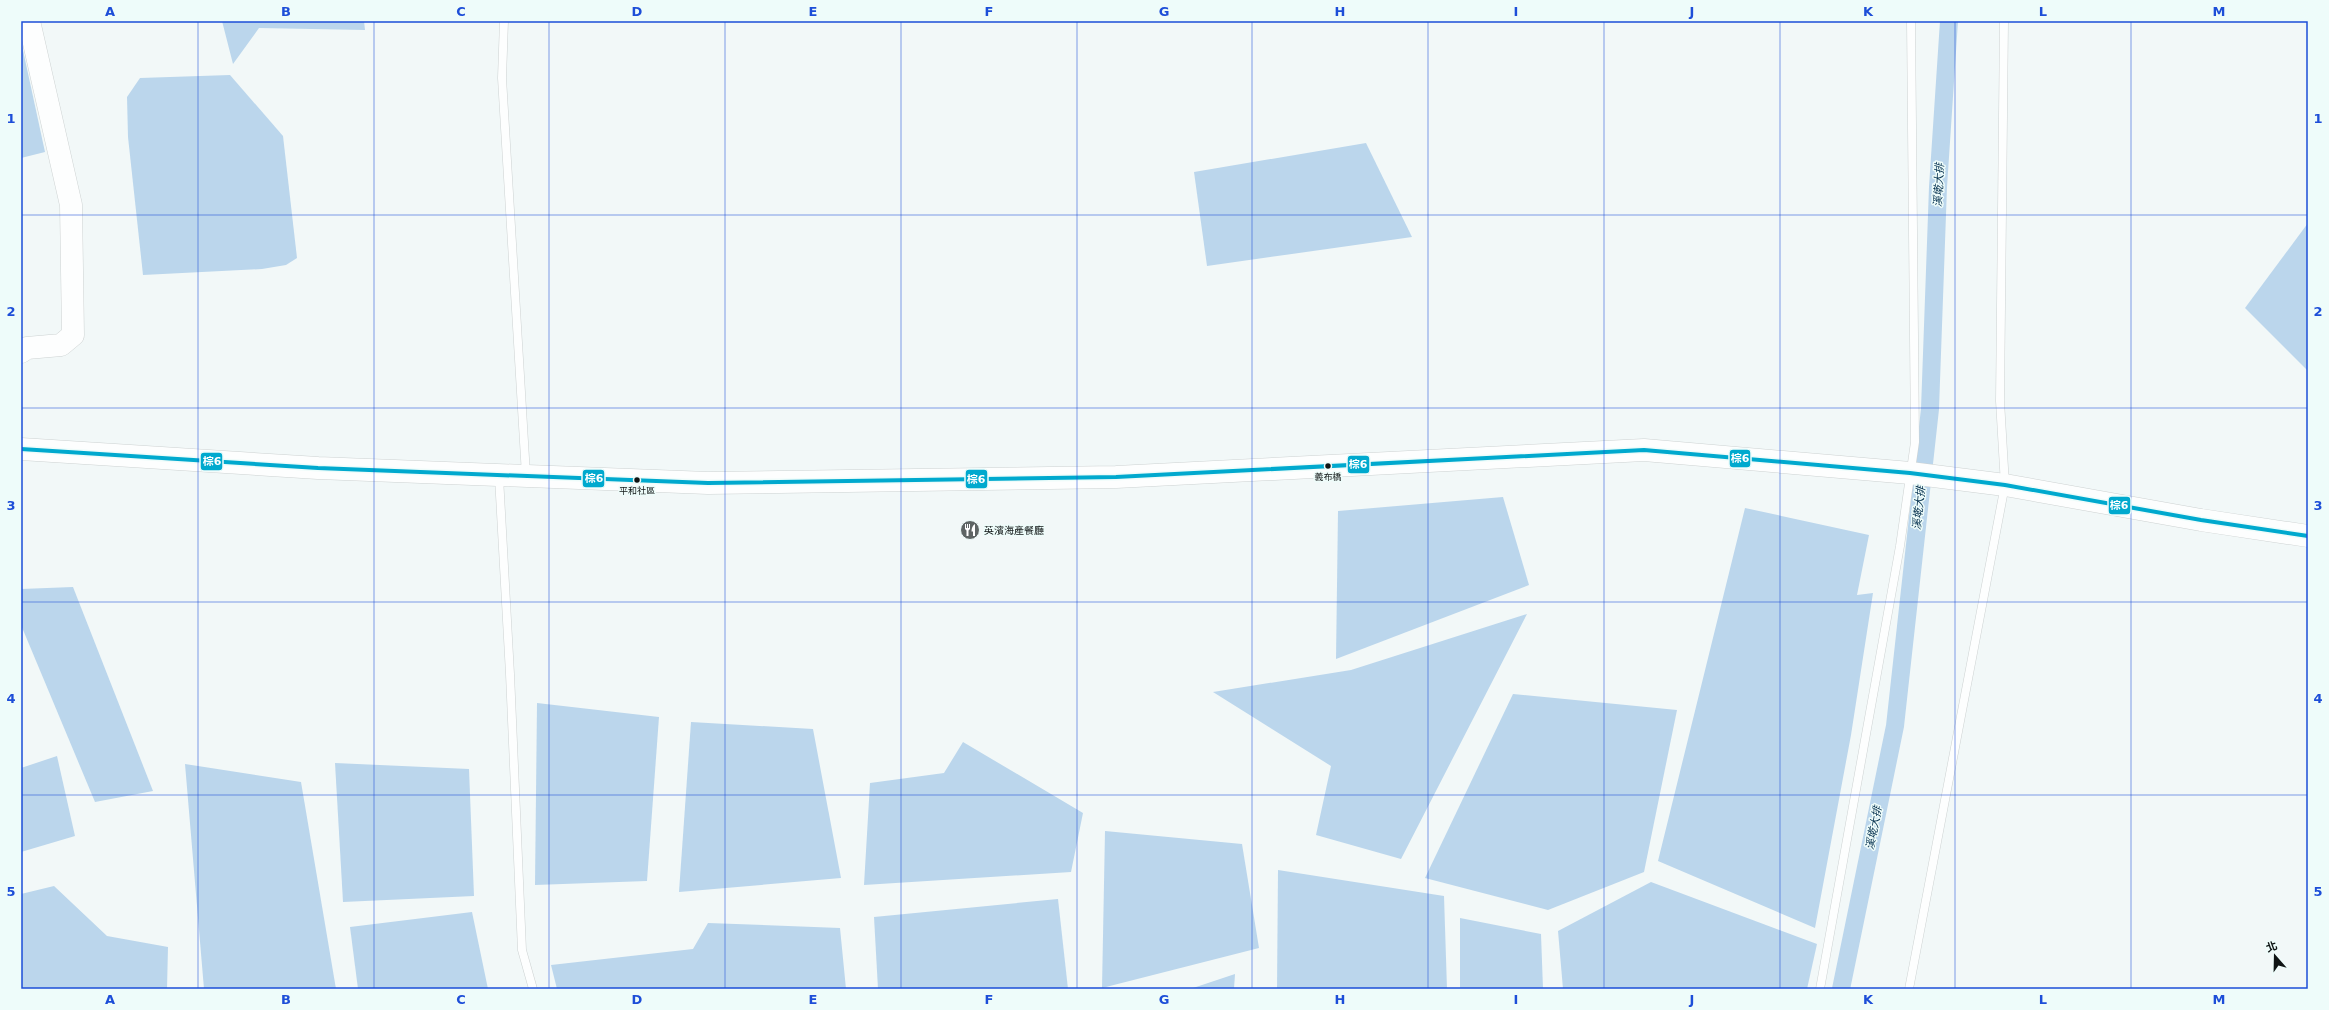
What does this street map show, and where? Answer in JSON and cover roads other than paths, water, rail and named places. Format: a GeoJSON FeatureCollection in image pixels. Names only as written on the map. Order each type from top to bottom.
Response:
{"type":"FeatureCollection","features":[{"type":"Feature","properties":{"kind":"main road"},"geometry":{"type":"LineString","coordinates":[[21,352],[27,348],[61,345],[73,335],[71,205],[29,21]]}},
{"type":"Feature","properties":{"kind":"main road"},"geometry":{"type":"LineString","coordinates":[[21,449],[318,468],[708,483],[1116,478],[1644,450],[1916,474],[2000,484],[2201,520],[2308,536]]}},
{"type":"Feature","properties":{"kind":"lane"},"geometry":{"type":"LineString","coordinates":[[504,21],[502,78],[526,476]]}},
{"type":"Feature","properties":{"kind":"lane"},"geometry":{"type":"LineString","coordinates":[[1820,989],[1900,546],[1916,474],[1911,21]]}},
{"type":"Feature","properties":{"kind":"lane"},"geometry":{"type":"LineString","coordinates":[[1909,989],[2000,484],[2004,21]]}},
{"type":"Feature","properties":{"kind":"lane"},"geometry":{"type":"LineString","coordinates":[[498,476],[510,674],[522,950],[533,989]]}},
{"type":"Feature","properties":{"kind":"water"},"geometry":{"type":"Polygon","coordinates":[[[222,21],[364,21],[365,30],[259,28],[233,64],[222,21]]]}},
{"type":"Feature","properties":{"kind":"water"},"geometry":{"type":"Polygon","coordinates":[[[21,41],[45,152],[21,158],[21,41]]]}},
{"type":"Feature","properties":{"kind":"water"},"geometry":{"type":"Polygon","coordinates":[[[230,75],[283,136],[297,258],[286,265],[262,269],[143,275],[128,137],[127,97],[140,78],[230,75]]]}},
{"type":"Feature","properties":{"kind":"water"},"geometry":{"type":"Polygon","coordinates":[[[1366,143],[1412,237],[1207,266],[1194,172],[1366,143]]]}},
{"type":"Feature","properties":{"kind":"water"},"geometry":{"type":"Polygon","coordinates":[[[2308,223],[2308,371],[2245,308],[2308,223]]]}},
{"type":"Feature","properties":{"kind":"water"},"geometry":{"type":"Polygon","coordinates":[[[1503,497],[1529,585],[1336,659],[1338,511],[1503,497]]]}},
{"type":"Feature","properties":{"kind":"water"},"geometry":{"type":"Polygon","coordinates":[[[1745,508],[1869,535],[1857,595],[1873,593],[1851,735],[1815,928],[1658,861],[1745,508]]]}},
{"type":"Feature","properties":{"kind":"water"},"geometry":{"type":"Polygon","coordinates":[[[73,587],[153,791],[95,802],[21,625],[21,589],[73,587]]]}},
{"type":"Feature","properties":{"kind":"water"},"geometry":{"type":"Polygon","coordinates":[[[1527,614],[1401,859],[1316,835],[1331,766],[1213,692],[1351,670],[1527,614]]]}},
{"type":"Feature","properties":{"kind":"water"},"geometry":{"type":"Polygon","coordinates":[[[1513,694],[1677,710],[1644,872],[1548,910],[1425,878],[1513,694]]]}},
{"type":"Feature","properties":{"kind":"water"},"geometry":{"type":"Polygon","coordinates":[[[537,703],[659,717],[647,881],[535,885],[537,703]]]}},
{"type":"Feature","properties":{"kind":"water"},"geometry":{"type":"Polygon","coordinates":[[[691,722],[813,729],[841,878],[679,892],[691,722]]]}},
{"type":"Feature","properties":{"kind":"water"},"geometry":{"type":"Polygon","coordinates":[[[963,742],[1083,813],[1071,872],[864,885],[870,783],[944,773],[963,742]]]}},
{"type":"Feature","properties":{"kind":"water"},"geometry":{"type":"Polygon","coordinates":[[[57,756],[75,836],[21,852],[21,768],[57,756]]]}},
{"type":"Feature","properties":{"kind":"water"},"geometry":{"type":"Polygon","coordinates":[[[335,763],[469,769],[474,896],[343,902],[335,763]]]}},
{"type":"Feature","properties":{"kind":"water"},"geometry":{"type":"Polygon","coordinates":[[[185,764],[301,782],[336,989],[204,989],[185,764]]]}},
{"type":"Feature","properties":{"kind":"water"},"geometry":{"type":"Polygon","coordinates":[[[1105,831],[1242,844],[1259,948],[1102,988],[1105,831]]]}},
{"type":"Feature","properties":{"kind":"water"},"geometry":{"type":"Polygon","coordinates":[[[1278,870],[1444,896],[1447,989],[1277,989],[1278,870]]]}},
{"type":"Feature","properties":{"kind":"water"},"geometry":{"type":"Polygon","coordinates":[[[1651,882],[1817,944],[1807,989],[1563,989],[1558,931],[1651,882]]]}},
{"type":"Feature","properties":{"kind":"water"},"geometry":{"type":"Polygon","coordinates":[[[54,886],[107,936],[168,947],[167,989],[21,989],[21,894],[54,886]]]}},
{"type":"Feature","properties":{"kind":"water"},"geometry":{"type":"Polygon","coordinates":[[[1058,899],[1068,989],[878,989],[874,917],[1058,899]]]}},
{"type":"Feature","properties":{"kind":"water"},"geometry":{"type":"Polygon","coordinates":[[[472,912],[488,989],[358,989],[350,927],[472,912]]]}},
{"type":"Feature","properties":{"kind":"water"},"geometry":{"type":"Polygon","coordinates":[[[1460,918],[1541,934],[1543,989],[1460,989],[1460,918]]]}},
{"type":"Feature","properties":{"kind":"water"},"geometry":{"type":"Polygon","coordinates":[[[708,923],[840,928],[846,989],[557,989],[551,965],[693,949],[708,923]]]}},
{"type":"Feature","properties":{"kind":"water"},"geometry":{"type":"Polygon","coordinates":[[[1235,974],[1234,989],[1190,989],[1235,974]]]}},
{"type":"Feature","properties":{"kind":"waterway","name":"溪墘大排"},"geometry":{"type":"LineString","coordinates":[[1841,989],[1895,726],[1930,409],[1938,187],[1949,21]]}},
{"type":"Feature","properties":{"kind":"place","name":"義布橋"},"geometry":{"type":"Point","coordinates":[1328,466]}},
{"type":"Feature","properties":{"kind":"place","name":"平和社區"},"geometry":{"type":"Point","coordinates":[637,480]}},
{"type":"Feature","properties":{"kind":"place","name":"英濱海產餐廳"},"geometry":{"type":"Point","coordinates":[970,530]}}]}
